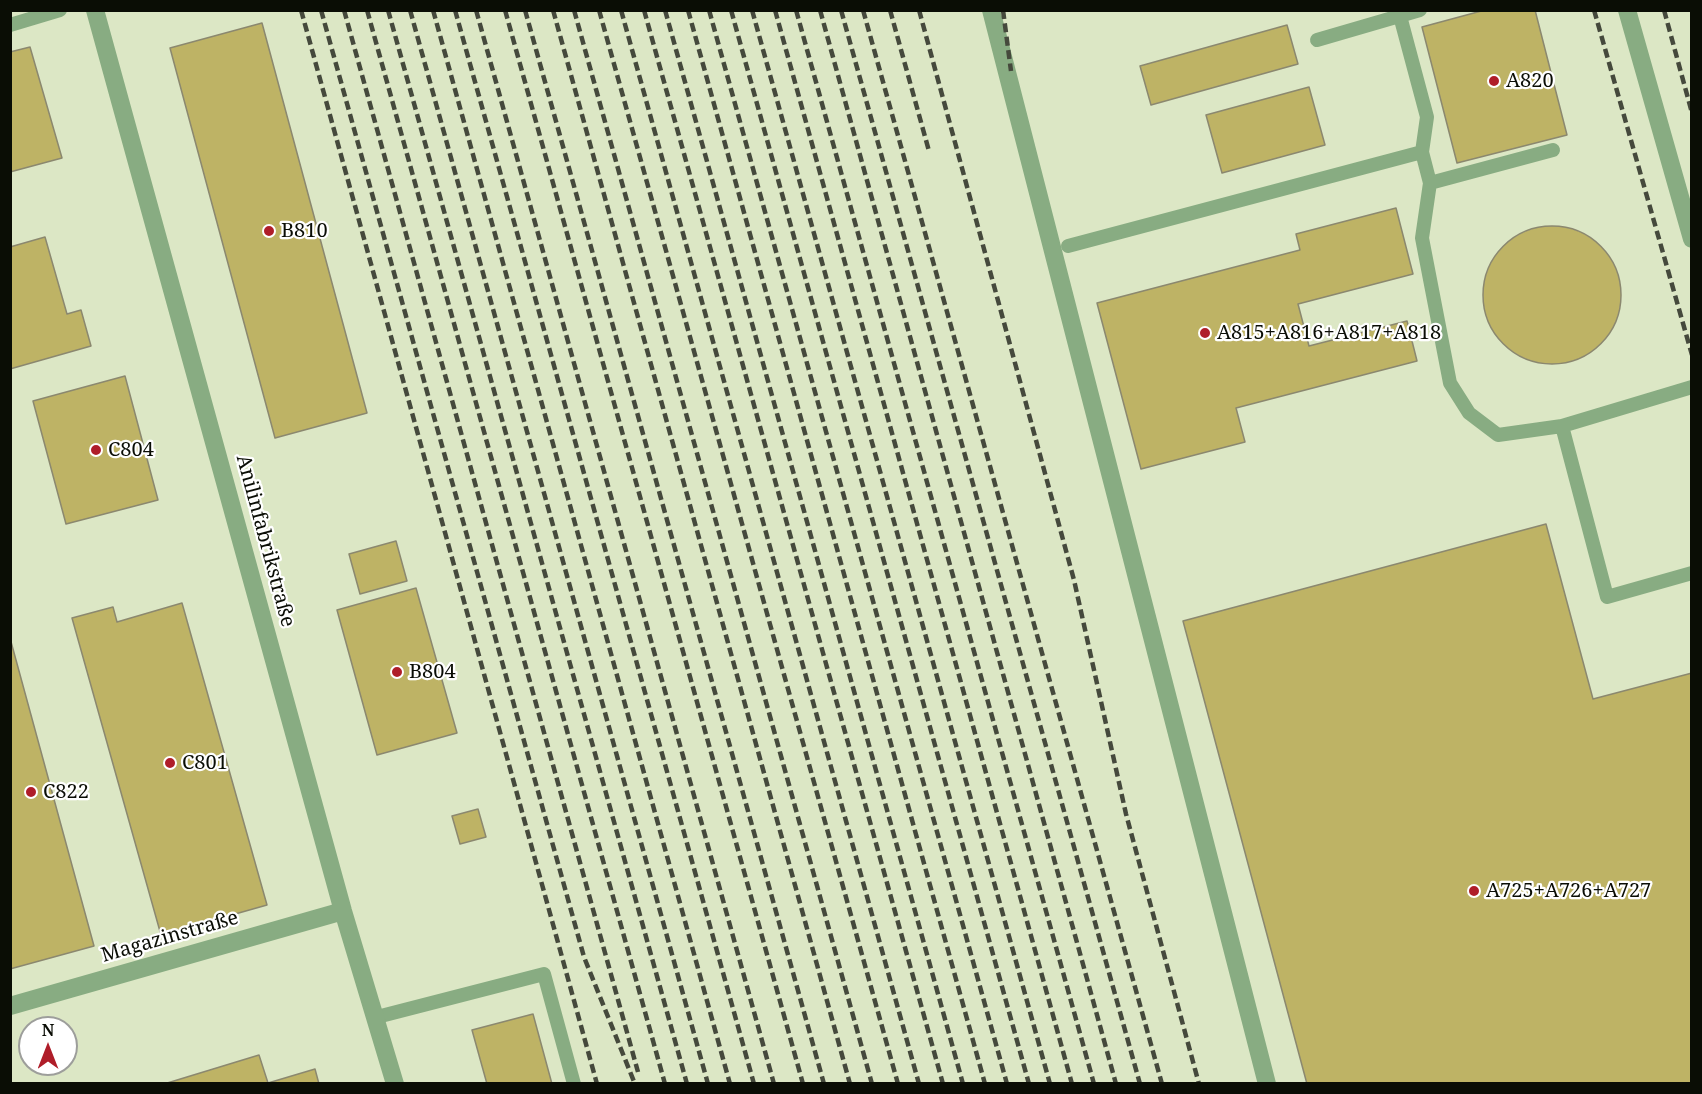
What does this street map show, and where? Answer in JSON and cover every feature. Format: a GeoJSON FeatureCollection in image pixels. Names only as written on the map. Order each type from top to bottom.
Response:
{"type":"FeatureCollection","features":[{"type":"Feature","properties":{"kind":"street","name":"Anilinfabrikstraße"},"geometry":{"type":"LineString","coordinates":[[95,10],[342,911],[395,1083]]}},
{"type":"Feature","properties":{"kind":"street"},"geometry":{"type":"LineString","coordinates":[[991,10],[1267,1083]]}},
{"type":"Feature","properties":{"kind":"street"},"geometry":{"type":"LineString","coordinates":[[1627,10],[1692,239]]}},
{"type":"Feature","properties":{"kind":"street","name":"Magazinstraße"},"geometry":{"type":"LineString","coordinates":[[10,1006],[342,911]]}},
{"type":"Feature","properties":{"kind":"lane"},"geometry":{"type":"LineString","coordinates":[[10,25],[60,10]]}},
{"type":"Feature","properties":{"kind":"lane"},"geometry":{"type":"LineString","coordinates":[[1317,40],[1420,10]]}},
{"type":"Feature","properties":{"kind":"lane"},"geometry":{"type":"LineString","coordinates":[[1400,16],[1427,117],[1422,152],[1430,183],[1422,238],[1450,383],[1469,412],[1498,435],[1562,426],[1692,387]]}},
{"type":"Feature","properties":{"kind":"lane"},"geometry":{"type":"LineString","coordinates":[[1430,183],[1553,150]]}},
{"type":"Feature","properties":{"kind":"lane"},"geometry":{"type":"LineString","coordinates":[[1068,246],[1422,152]]}},
{"type":"Feature","properties":{"kind":"lane"},"geometry":{"type":"LineString","coordinates":[[1562,426],[1607,597],[1692,573]]}},
{"type":"Feature","properties":{"kind":"lane"},"geometry":{"type":"LineString","coordinates":[[376,1017],[544,974],[574,1083]]}},
{"type":"Feature","properties":{"kind":"shaded area"},"geometry":{"type":"Polygon","coordinates":[[[10,11],[1691,11],[1691,1083],[11,1083],[10,11]]]}},
{"type":"Feature","properties":{"kind":"building","name":"A820"},"geometry":{"type":"Polygon","coordinates":[[[1485,10],[1535,10],[1567,135],[1457,163],[1422,27],[1485,10]]]}},
{"type":"Feature","properties":{"kind":"building","name":"B810"},"geometry":{"type":"Polygon","coordinates":[[[262,23],[367,413],[275,438],[170,48],[262,23]]]}},
{"type":"Feature","properties":{"kind":"building"},"geometry":{"type":"Polygon","coordinates":[[[1287,25],[1298,64],[1151,105],[1140,66],[1287,25]]]}},
{"type":"Feature","properties":{"kind":"building"},"geometry":{"type":"Polygon","coordinates":[[[30,47],[62,158],[10,172],[10,52],[30,47]]]}},
{"type":"Feature","properties":{"kind":"building"},"geometry":{"type":"Polygon","coordinates":[[[1309,87],[1325,145],[1222,173],[1206,115],[1309,87]]]}},
{"type":"Feature","properties":{"kind":"building","name":"A815+A816+A817+A818"},"geometry":{"type":"Polygon","coordinates":[[[1396,208],[1413,274],[1298,304],[1309,346],[1407,321],[1417,361],[1236,408],[1245,442],[1141,469],[1097,303],[1300,250],[1296,234],[1396,208]]]}},
{"type":"Feature","properties":{"kind":"building"},"geometry":{"type":"Polygon","coordinates":[[[1552,226],[1578,231],[1601,246],[1616,269],[1621,295],[1616,321],[1601,344],[1578,359],[1552,364],[1526,359],[1503,344],[1488,321],[1483,295],[1488,269],[1503,246],[1526,231],[1552,226]]]}},
{"type":"Feature","properties":{"kind":"building"},"geometry":{"type":"Polygon","coordinates":[[[45,237],[67,314],[81,310],[91,346],[10,369],[10,247],[45,237]]]}},
{"type":"Feature","properties":{"kind":"building","name":"C804"},"geometry":{"type":"Polygon","coordinates":[[[125,376],[158,500],[66,524],[33,401],[125,376]]]}},
{"type":"Feature","properties":{"kind":"building","name":"A725+A726+A727"},"geometry":{"type":"Polygon","coordinates":[[[1546,524],[1593,699],[1692,673],[1692,1084],[1307,1084],[1183,621],[1546,524]]]}},
{"type":"Feature","properties":{"kind":"building"},"geometry":{"type":"Polygon","coordinates":[[[396,541],[407,581],[360,594],[349,554],[396,541]]]}},
{"type":"Feature","properties":{"kind":"building","name":"B804"},"geometry":{"type":"Polygon","coordinates":[[[416,588],[457,733],[377,755],[337,610],[416,588]]]}},
{"type":"Feature","properties":{"kind":"building","name":"C801"},"geometry":{"type":"Polygon","coordinates":[[[182,603],[267,905],[161,935],[72,618],[113,607],[117,622],[182,603]]]}},
{"type":"Feature","properties":{"kind":"building","name":"C822"},"geometry":{"type":"Polygon","coordinates":[[[10,638],[94,946],[10,969],[10,638]]]}},
{"type":"Feature","properties":{"kind":"building"},"geometry":{"type":"Polygon","coordinates":[[[478,809],[486,837],[460,844],[452,816],[478,809]]]}},
{"type":"Feature","properties":{"kind":"building"},"geometry":{"type":"Polygon","coordinates":[[[533,1014],[552,1084],[487,1084],[472,1030],[533,1014]]]}},
{"type":"Feature","properties":{"kind":"building"},"geometry":{"type":"Polygon","coordinates":[[[259,1055],[268,1083],[315,1069],[319,1084],[164,1084],[259,1055]]]}},
{"type":"Feature","properties":{"kind":"railway"},"geometry":{"type":"LineString","coordinates":[[301,10],[597,1084]]}},
{"type":"Feature","properties":{"kind":"railway"},"geometry":{"type":"LineString","coordinates":[[321,10],[584,957],[635,1084]]}},
{"type":"Feature","properties":{"kind":"railway"},"geometry":{"type":"LineString","coordinates":[[344,10],[638,1072]]}},
{"type":"Feature","properties":{"kind":"railway"},"geometry":{"type":"LineString","coordinates":[[367,10],[665,1084]]}},
{"type":"Feature","properties":{"kind":"railway"},"geometry":{"type":"LineString","coordinates":[[388,10],[687,1084]]}},
{"type":"Feature","properties":{"kind":"railway"},"geometry":{"type":"LineString","coordinates":[[410,10],[708,1084]]}},
{"type":"Feature","properties":{"kind":"railway"},"geometry":{"type":"LineString","coordinates":[[433,10],[730,1084]]}},
{"type":"Feature","properties":{"kind":"railway"},"geometry":{"type":"LineString","coordinates":[[455,10],[754,1084]]}},
{"type":"Feature","properties":{"kind":"railway"},"geometry":{"type":"LineString","coordinates":[[476,10],[774,1084]]}},
{"type":"Feature","properties":{"kind":"railway"},"geometry":{"type":"LineString","coordinates":[[505,10],[803,1084]]}},
{"type":"Feature","properties":{"kind":"railway"},"geometry":{"type":"LineString","coordinates":[[525,10],[824,1084]]}},
{"type":"Feature","properties":{"kind":"railway"},"geometry":{"type":"LineString","coordinates":[[553,10],[850,1084]]}},
{"type":"Feature","properties":{"kind":"railway"},"geometry":{"type":"LineString","coordinates":[[574,10],[872,1084]]}},
{"type":"Feature","properties":{"kind":"railway"},"geometry":{"type":"LineString","coordinates":[[599,10],[898,1084]]}},
{"type":"Feature","properties":{"kind":"railway"},"geometry":{"type":"LineString","coordinates":[[621,10],[919,1084]]}},
{"type":"Feature","properties":{"kind":"railway"},"geometry":{"type":"LineString","coordinates":[[644,10],[943,1084]]}},
{"type":"Feature","properties":{"kind":"railway"},"geometry":{"type":"LineString","coordinates":[[665,10],[963,1084]]}},
{"type":"Feature","properties":{"kind":"railway"},"geometry":{"type":"LineString","coordinates":[[688,10],[985,1084]]}},
{"type":"Feature","properties":{"kind":"railway"},"geometry":{"type":"LineString","coordinates":[[709,10],[1007,1084]]}},
{"type":"Feature","properties":{"kind":"railway"},"geometry":{"type":"LineString","coordinates":[[731,10],[1029,1084]]}},
{"type":"Feature","properties":{"kind":"railway"},"geometry":{"type":"LineString","coordinates":[[752,10],[1050,1084]]}},
{"type":"Feature","properties":{"kind":"railway"},"geometry":{"type":"LineString","coordinates":[[775,10],[1072,1084]]}},
{"type":"Feature","properties":{"kind":"railway"},"geometry":{"type":"LineString","coordinates":[[796,10],[1094,1084]]}},
{"type":"Feature","properties":{"kind":"railway"},"geometry":{"type":"LineString","coordinates":[[820,10],[1116,1084]]}},
{"type":"Feature","properties":{"kind":"railway"},"geometry":{"type":"LineString","coordinates":[[841,10],[1140,1084]]}},
{"type":"Feature","properties":{"kind":"railway"},"geometry":{"type":"LineString","coordinates":[[863,10],[1162,1084]]}},
{"type":"Feature","properties":{"kind":"railway"},"geometry":{"type":"LineString","coordinates":[[890,10],[929,151]]}},
{"type":"Feature","properties":{"kind":"railway"},"geometry":{"type":"LineString","coordinates":[[919,10],[1074,580],[1126,814],[1199,1084]]}},
{"type":"Feature","properties":{"kind":"railway"},"geometry":{"type":"LineString","coordinates":[[1003,10],[1011,71]]}},
{"type":"Feature","properties":{"kind":"railway"},"geometry":{"type":"LineString","coordinates":[[1594,10],[1692,355]]}},
{"type":"Feature","properties":{"kind":"railway"},"geometry":{"type":"LineString","coordinates":[[1664,10],[1692,113]]}},
{"type":"Feature","properties":{"kind":"place","name":"A820"},"geometry":{"type":"Point","coordinates":[1494,81]}},
{"type":"Feature","properties":{"kind":"place","name":"B810"},"geometry":{"type":"Point","coordinates":[269,231]}},
{"type":"Feature","properties":{"kind":"place","name":"A815+A816+A817+A818"},"geometry":{"type":"Point","coordinates":[1205,333]}},
{"type":"Feature","properties":{"kind":"place","name":"C804"},"geometry":{"type":"Point","coordinates":[96,450]}},
{"type":"Feature","properties":{"kind":"place","name":"B804"},"geometry":{"type":"Point","coordinates":[397,672]}},
{"type":"Feature","properties":{"kind":"place","name":"C801"},"geometry":{"type":"Point","coordinates":[170,763]}},
{"type":"Feature","properties":{"kind":"place","name":"C822"},"geometry":{"type":"Point","coordinates":[31,792]}},
{"type":"Feature","properties":{"kind":"place","name":"A725+A726+A727"},"geometry":{"type":"Point","coordinates":[1474,891]}}]}
